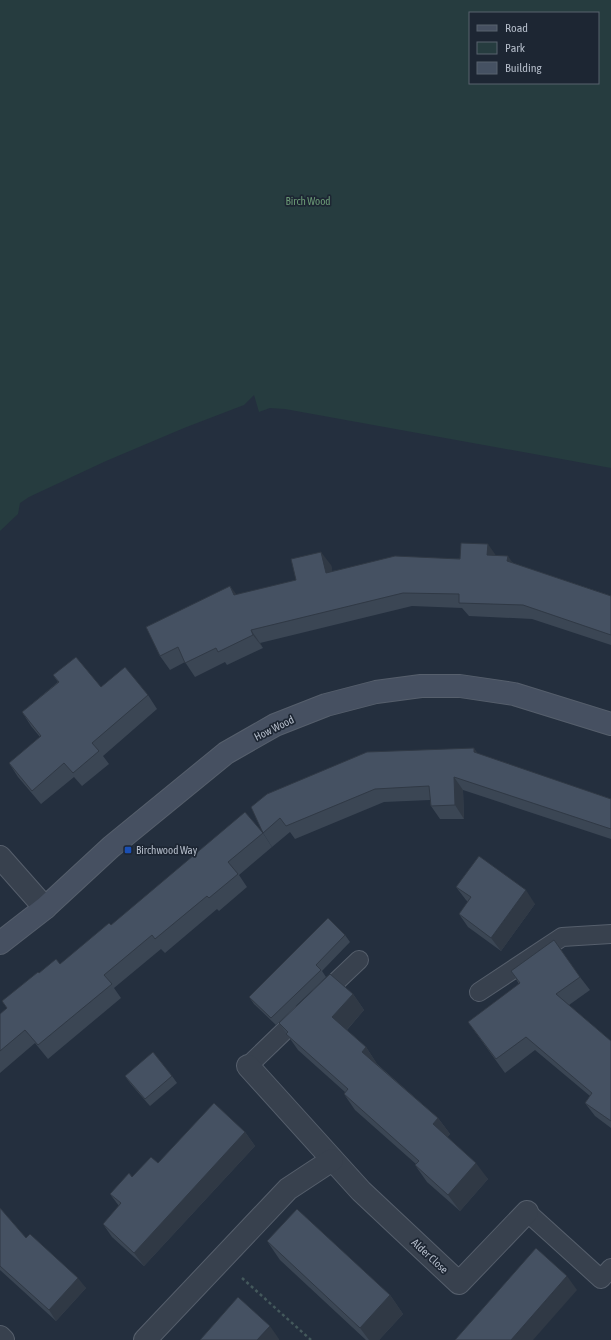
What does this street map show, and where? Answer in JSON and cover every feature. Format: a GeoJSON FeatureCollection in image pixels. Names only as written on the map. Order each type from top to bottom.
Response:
{"type":"FeatureCollection","features":[{"type":"Feature","properties":{"kind":"street","name":"How Wood"},"geometry":{"type":"LineString","coordinates":[[0,943],[45,908],[111,847],[226,753],[275,725],[326,705],[376,692],[421,686],[460,686],[514,694],[611,724]]}},
{"type":"Feature","properties":{"kind":"street"},"geometry":{"type":"LineString","coordinates":[[0,857],[45,908]]}},
{"type":"Feature","properties":{"kind":"street","name":"Alder Close"},"geometry":{"type":"LineString","coordinates":[[248,1066],[361,1191],[458,1283],[526,1212]]}},
{"type":"Feature","properties":{"kind":"street"},"geometry":{"type":"LineString","coordinates":[[145,1340],[288,1189],[332,1160]]}},
{"type":"Feature","properties":{"kind":"street"},"geometry":{"type":"LineString","coordinates":[[0,1337],[3,1340]]}},
{"type":"Feature","properties":{"kind":"lane"},"geometry":{"type":"LineString","coordinates":[[479,992],[562,936],[611,934]]}},
{"type":"Feature","properties":{"kind":"lane"},"geometry":{"type":"LineString","coordinates":[[248,1066],[358,960]]}},
{"type":"Feature","properties":{"kind":"lane"},"geometry":{"type":"LineString","coordinates":[[526,1212],[601,1279],[611,1268]]}},
{"type":"Feature","properties":{"kind":"path"},"geometry":{"type":"LineString","coordinates":[[222,1260],[311,1340]]}},
{"type":"Feature","properties":{"kind":"green space","name":"Birch Wood"},"geometry":{"type":"Polygon","coordinates":[[[0,0],[611,0],[611,468],[285,409],[270,408],[259,412],[254,395],[244,405],[184,428],[106,461],[29,497],[20,503],[18,514],[0,531],[0,0]]]}},
{"type":"Feature","properties":{"kind":"building"},"geometry":{"type":"Polygon","coordinates":[[[461,543],[488,544],[487,555],[508,556],[507,561],[611,596],[611,635],[523,605],[459,603],[459,594],[403,593],[251,630],[253,635],[218,652],[216,648],[185,663],[178,647],[160,656],[146,627],[230,586],[234,595],[296,580],[291,559],[321,552],[326,573],[395,556],[460,559],[461,543]]]}},
{"type":"Feature","properties":{"kind":"building"},"geometry":{"type":"Polygon","coordinates":[[[76,657],[101,687],[125,667],[148,695],[92,743],[99,751],[73,773],[64,763],[32,791],[9,763],[41,736],[22,712],[59,682],[53,675],[76,657]]]}},
{"type":"Feature","properties":{"kind":"building"},"geometry":{"type":"Polygon","coordinates":[[[474,748],[474,752],[611,799],[611,829],[454,777],[455,805],[431,806],[429,786],[375,789],[286,826],[280,818],[263,833],[251,807],[267,794],[367,752],[474,748]]]}},
{"type":"Feature","properties":{"kind":"building"},"geometry":{"type":"Polygon","coordinates":[[[245,812],[263,833],[228,862],[238,874],[209,898],[207,896],[155,939],[152,935],[104,975],[112,984],[38,1045],[25,1030],[0,1051],[0,1014],[7,1008],[2,1001],[56,959],[60,964],[109,923],[111,925],[245,812]]]}},
{"type":"Feature","properties":{"kind":"building"},"geometry":{"type":"Polygon","coordinates":[[[479,856],[526,890],[491,938],[459,914],[471,897],[456,887],[479,856]]]}},
{"type":"Feature","properties":{"kind":"building"},"geometry":{"type":"Polygon","coordinates":[[[328,918],[345,935],[316,965],[321,970],[271,1018],[249,997],[328,918]]]}},
{"type":"Feature","properties":{"kind":"building"},"geometry":{"type":"Polygon","coordinates":[[[554,940],[580,977],[556,994],[611,1041],[611,1121],[585,1103],[592,1093],[526,1037],[496,1059],[468,1022],[520,983],[511,971],[554,940]]]}},
{"type":"Feature","properties":{"kind":"building"},"geometry":{"type":"Polygon","coordinates":[[[330,974],[353,994],[332,1017],[366,1047],[362,1052],[438,1118],[433,1124],[476,1163],[448,1195],[415,1165],[419,1161],[344,1094],[348,1089],[286,1034],[288,1032],[279,1023],[330,974]]]}},
{"type":"Feature","properties":{"kind":"building"},"geometry":{"type":"Polygon","coordinates":[[[153,1052],[172,1076],[145,1099],[125,1076],[153,1052]]]}},
{"type":"Feature","properties":{"kind":"building"},"geometry":{"type":"Polygon","coordinates":[[[214,1103],[245,1132],[134,1253],[103,1224],[121,1203],[110,1194],[129,1173],[132,1177],[151,1157],[158,1163],[214,1103]]]}},
{"type":"Feature","properties":{"kind":"building"},"geometry":{"type":"Polygon","coordinates":[[[0,1208],[26,1238],[30,1234],[78,1278],[49,1310],[0,1266],[0,1208]]]}},
{"type":"Feature","properties":{"kind":"building"},"geometry":{"type":"Polygon","coordinates":[[[297,1209],[390,1295],[360,1328],[267,1241],[297,1209]]]}},
{"type":"Feature","properties":{"kind":"building"},"geometry":{"type":"Polygon","coordinates":[[[536,1248],[567,1276],[511,1340],[455,1340],[536,1248]]]}},
{"type":"Feature","properties":{"kind":"building"},"geometry":{"type":"Polygon","coordinates":[[[238,1297],[270,1326],[257,1340],[200,1340],[238,1297]]]}},
{"type":"Feature","properties":{"kind":"place","name":"Birchwood Way"},"geometry":{"type":"Point","coordinates":[128,850]}}]}
